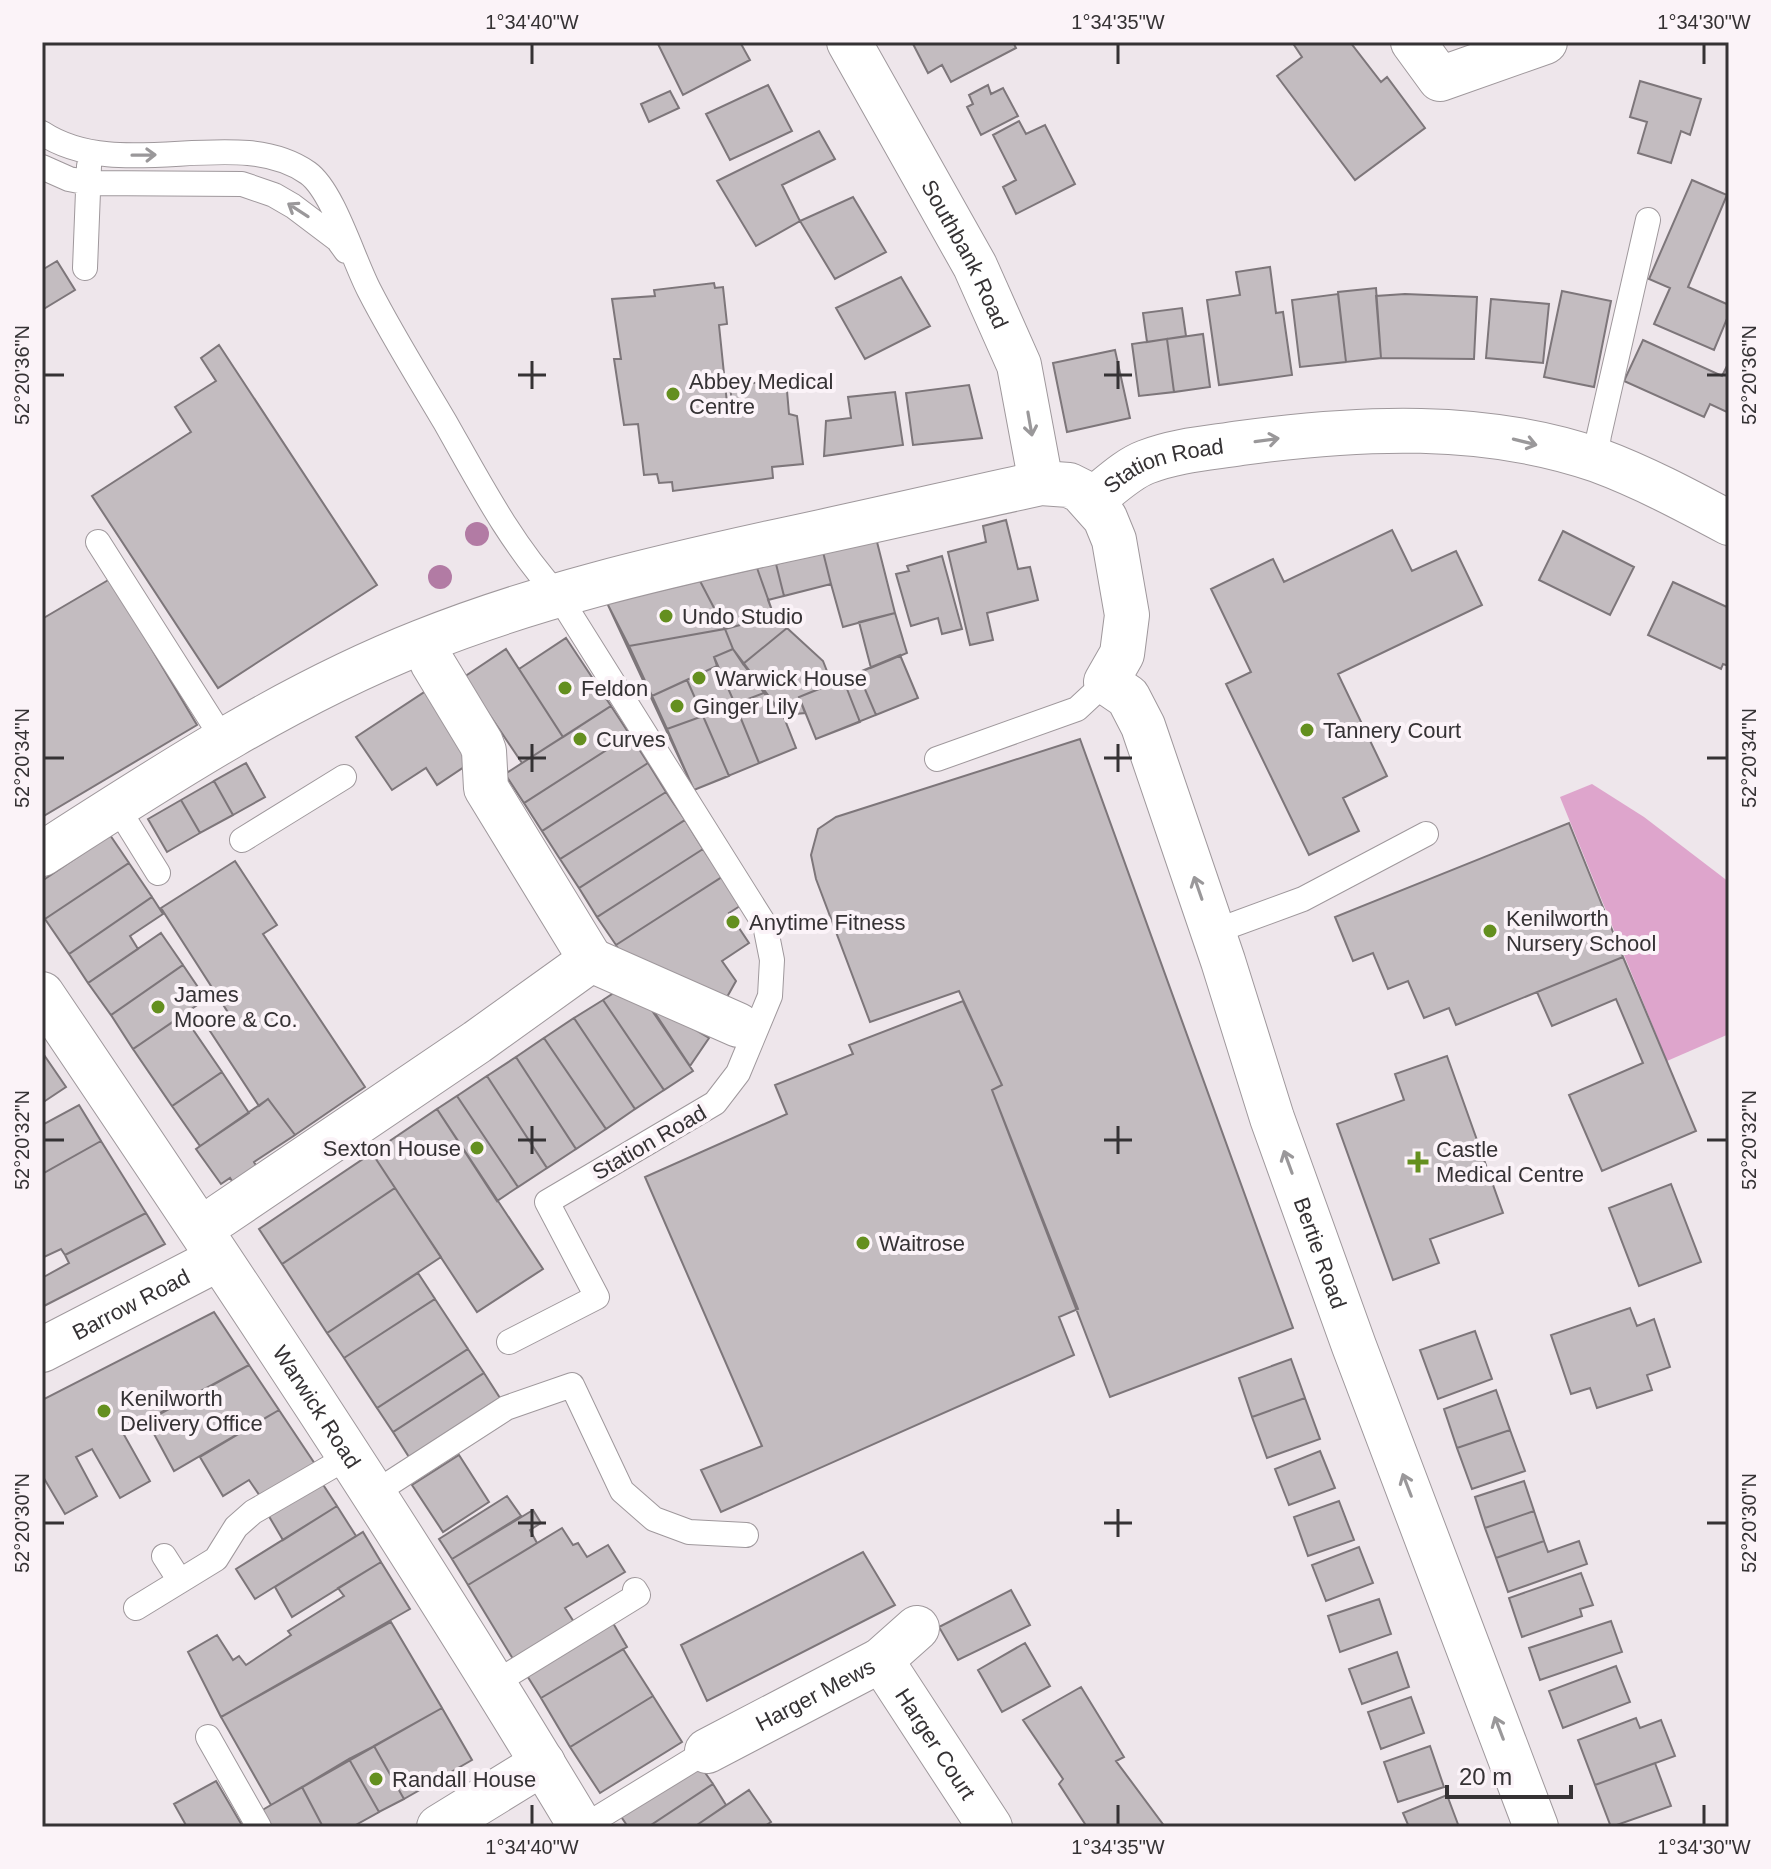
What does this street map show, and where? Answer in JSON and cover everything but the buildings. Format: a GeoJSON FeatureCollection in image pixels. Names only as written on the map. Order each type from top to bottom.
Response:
{"type":"FeatureCollection","features":[{"type":"Feature","properties":{"kind":"street","name":"Southbank Road"},"geometry":{"type":"LineString","coordinates":[[849,42],[975,266],[1019,365],[1041,483]]}},
{"type":"Feature","properties":{"kind":"street"},"geometry":{"type":"LineString","coordinates":[[1413,42],[1440,79],[1545,42]]}},
{"type":"Feature","properties":{"kind":"street","name":"Station Road"},"geometry":{"type":"LineString","coordinates":[[42,854],[225,742],[347,673],[423,641],[558,595],[715,555],[1041,483],[1069,485],[1092,500],[1142,463],[1165,456],[1286,437],[1422,430],[1505,437],[1595,460],[1656,484],[1729,523]]}},
{"type":"Feature","properties":{"kind":"street"},"geometry":{"type":"LineString","coordinates":[[1092,500],[1105,518],[1114,540],[1127,615],[1122,654],[1106,682]]}},
{"type":"Feature","properties":{"kind":"street"},"geometry":{"type":"LineString","coordinates":[[432,662],[481,743],[486,788],[591,960],[738,1025]]}},
{"type":"Feature","properties":{"kind":"street","name":"Bertie Road"},"geometry":{"type":"LineString","coordinates":[[1106,682],[1128,697],[1143,726],[1272,1118],[1536,1827]]}},
{"type":"Feature","properties":{"kind":"street"},"geometry":{"type":"LineString","coordinates":[[220,1216],[477,1042],[591,960]]}},
{"type":"Feature","properties":{"kind":"street","name":"Warwick Road"},"geometry":{"type":"LineString","coordinates":[[42,994],[373,1494],[495,1683],[582,1827]]}},
{"type":"Feature","properties":{"kind":"street","name":"Barrow Road"},"geometry":{"type":"LineString","coordinates":[[42,1350],[218,1259]]}},
{"type":"Feature","properties":{"kind":"street","name":"Harger Mews"},"geometry":{"type":"LineString","coordinates":[[707,1751],[881,1660],[917,1628]]}},
{"type":"Feature","properties":{"kind":"street","name":"Harger Court"},"geometry":{"type":"LineString","coordinates":[[881,1660],[990,1827]]}},
{"type":"Feature","properties":{"kind":"street"},"geometry":{"type":"LineString","coordinates":[[439,1827],[543,1763]]}},
{"type":"Feature","properties":{"kind":"lane"},"geometry":{"type":"LineString","coordinates":[[42,133],[68,146],[112,155],[247,153],[284,161],[320,183],[328,195],[354,263]]}},
{"type":"Feature","properties":{"kind":"lane"},"geometry":{"type":"LineString","coordinates":[[85,268],[90,152]]}},
{"type":"Feature","properties":{"kind":"lane"},"geometry":{"type":"LineString","coordinates":[[42,167],[69,179],[89,183],[242,184],[274,195],[307,215],[338,240],[523,553],[558,595]]}},
{"type":"Feature","properties":{"kind":"lane"},"geometry":{"type":"LineString","coordinates":[[1595,460],[1648,220]]}},
{"type":"Feature","properties":{"kind":"lane"},"geometry":{"type":"LineString","coordinates":[[98,542],[225,742]]}},
{"type":"Feature","properties":{"kind":"lane","name":"Station Road"},"geometry":{"type":"LineString","coordinates":[[509,1342],[597,1297],[547,1202],[715,1103],[738,1073],[770,996],[772,977],[769,942],[757,910],[558,595]]}},
{"type":"Feature","properties":{"kind":"lane"},"geometry":{"type":"LineString","coordinates":[[937,759],[1077,709],[1106,682]]}},
{"type":"Feature","properties":{"kind":"lane"},"geometry":{"type":"LineString","coordinates":[[242,840],[344,777]]}},
{"type":"Feature","properties":{"kind":"lane"},"geometry":{"type":"LineString","coordinates":[[108,812],[158,873]]}},
{"type":"Feature","properties":{"kind":"lane"},"geometry":{"type":"LineString","coordinates":[[1213,932],[1303,899],[1426,834]]}},
{"type":"Feature","properties":{"kind":"lane"},"geometry":{"type":"LineString","coordinates":[[373,1494],[506,1408],[572,1385],[622,1491],[654,1519],[689,1532],[746,1535]]}},
{"type":"Feature","properties":{"kind":"lane"},"geometry":{"type":"LineString","coordinates":[[136,1608],[216,1559],[236,1527],[253,1512],[348,1457]]}},
{"type":"Feature","properties":{"kind":"lane"},"geometry":{"type":"LineString","coordinates":[[164,1556],[180,1581]]}},
{"type":"Feature","properties":{"kind":"lane"},"geometry":{"type":"LineString","coordinates":[[495,1683],[638,1595],[635,1590]]}},
{"type":"Feature","properties":{"kind":"lane"},"geometry":{"type":"LineString","coordinates":[[208,1737],[259,1827]]}},
{"type":"Feature","properties":{"kind":"lane"},"geometry":{"type":"LineString","coordinates":[[582,1827],[707,1751]]}},
{"type":"Feature","properties":{"kind":"shaded area"},"geometry":{"type":"Polygon","coordinates":[[[1592,784],[1644,817],[1729,882],[1729,1034],[1667,1061],[1560,797],[1592,784]]]}},
{"type":"Feature","properties":{"kind":"place","name":"Abbey Medical Centre"},"geometry":{"type":"Point","coordinates":[673,394]}},
{"type":"Feature","properties":{"kind":"place","name":"Undo Studio"},"geometry":{"type":"Point","coordinates":[666,616]}},
{"type":"Feature","properties":{"kind":"place","name":"Warwick House"},"geometry":{"type":"Point","coordinates":[699,678]}},
{"type":"Feature","properties":{"kind":"place","name":"Feldon"},"geometry":{"type":"Point","coordinates":[565,688]}},
{"type":"Feature","properties":{"kind":"place","name":"Ginger Lily"},"geometry":{"type":"Point","coordinates":[677,706]}},
{"type":"Feature","properties":{"kind":"place","name":"Tannery Court"},"geometry":{"type":"Point","coordinates":[1307,730]}},
{"type":"Feature","properties":{"kind":"place","name":"Curves"},"geometry":{"type":"Point","coordinates":[580,739]}},
{"type":"Feature","properties":{"kind":"place","name":"Anytime Fitness"},"geometry":{"type":"Point","coordinates":[733,922]}},
{"type":"Feature","properties":{"kind":"place","name":"Kenilworth Nursery School"},"geometry":{"type":"Point","coordinates":[1490,931]}},
{"type":"Feature","properties":{"kind":"place","name":"James Moore & Co."},"geometry":{"type":"Point","coordinates":[158,1007]}},
{"type":"Feature","properties":{"kind":"place","name":"Sexton House"},"geometry":{"type":"Point","coordinates":[477,1148]}},
{"type":"Feature","properties":{"kind":"place","name":"Castle Medical Centre"},"geometry":{"type":"Point","coordinates":[1418,1162]}},
{"type":"Feature","properties":{"kind":"place","name":"Waitrose"},"geometry":{"type":"Point","coordinates":[863,1243]}},
{"type":"Feature","properties":{"kind":"place","name":"Kenilworth Delivery Office"},"geometry":{"type":"Point","coordinates":[104,1411]}},
{"type":"Feature","properties":{"kind":"place","name":"Randall House"},"geometry":{"type":"Point","coordinates":[376,1779]}}]}
